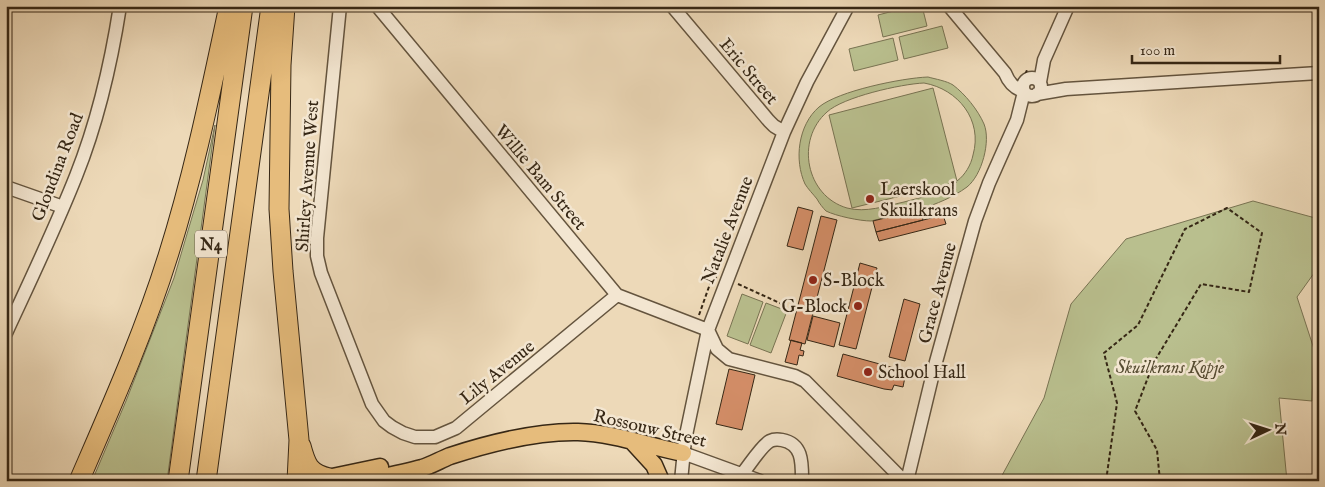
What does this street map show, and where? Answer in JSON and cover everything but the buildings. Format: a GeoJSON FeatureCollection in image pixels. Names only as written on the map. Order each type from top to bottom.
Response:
{"type":"FeatureCollection","features":[{"type":"Feature","properties":{"kind":"highway"},"geometry":{"type":"LineString","coordinates":[[79,481],[124,377],[152,305],[184,206],[205,121],[228,6]]}},
{"type":"Feature","properties":{"kind":"highway","name":"N4"},"geometry":{"type":"LineString","coordinates":[[178,481],[243,6]]}},
{"type":"Feature","properties":{"kind":"highway","name":"N4"},"geometry":{"type":"LineString","coordinates":[[206,480],[271,6]]}},
{"type":"Feature","properties":{"kind":"highway"},"geometry":{"type":"LineString","coordinates":[[285,6],[281,65],[279,209],[299,440],[297,481]]}},
{"type":"Feature","properties":{"kind":"highway"},"geometry":{"type":"LineString","coordinates":[[299,440],[308,465],[323,479]]}},
{"type":"Feature","properties":{"kind":"main road","name":"Rossouw Street"},"geometry":{"type":"LineString","coordinates":[[366,481],[421,468],[441,460],[515,439],[552,433],[578,432],[596,434],[683,453]]}},
{"type":"Feature","properties":{"kind":"main road"},"geometry":{"type":"LineString","coordinates":[[632,441],[654,465],[661,481]]}},
{"type":"Feature","properties":{"kind":"main road","name":"Rossouw Street"},"geometry":{"type":"LineString","coordinates":[[323,479],[414,460],[441,460]]}},
{"type":"Feature","properties":{"kind":"street","name":"Gloudina Road"},"geometry":{"type":"LineString","coordinates":[[6,333],[77,175],[103,95],[111,62],[120,6]]}},
{"type":"Feature","properties":{"kind":"street","name":"Shirley Avenue West"},"geometry":{"type":"LineString","coordinates":[[340,6],[317,238],[317,260],[372,404],[376,412],[387,424]]}},
{"type":"Feature","properties":{"kind":"street","name":"Willie Bam Street"},"geometry":{"type":"LineString","coordinates":[[376,6],[617,295],[708,330]]}},
{"type":"Feature","properties":{"kind":"street","name":"Eric Street"},"geometry":{"type":"LineString","coordinates":[[672,6],[763,114],[774,126],[784,132]]}},
{"type":"Feature","properties":{"kind":"street","name":"Natalie Avenue"},"geometry":{"type":"LineString","coordinates":[[681,481],[683,453],[691,407],[708,330],[784,132],[807,82],[848,6]]}},
{"type":"Feature","properties":{"kind":"street"},"geometry":{"type":"LineString","coordinates":[[948,6],[1014,87],[1066,89],[1319,72]]}},
{"type":"Feature","properties":{"kind":"street","name":"Grace Avenue"},"geometry":{"type":"LineString","coordinates":[[906,481],[934,369],[975,221],[989,183],[1068,6]]}},
{"type":"Feature","properties":{"kind":"street"},"geometry":{"type":"LineString","coordinates":[[6,186],[63,207]]}},
{"type":"Feature","properties":{"kind":"street","name":"Lily Avenue"},"geometry":{"type":"LineString","coordinates":[[387,424],[399,432],[420,438],[443,435],[456,428],[617,295]]}},
{"type":"Feature","properties":{"kind":"street"},"geometry":{"type":"LineString","coordinates":[[708,330],[722,356],[795,376],[809,384],[906,481]]}},
{"type":"Feature","properties":{"kind":"street"},"geometry":{"type":"LineString","coordinates":[[742,474],[768,442],[776,439],[789,441],[799,450],[802,464],[802,481]]}},
{"type":"Feature","properties":{"kind":"street","name":"Rossouw Street"},"geometry":{"type":"LineString","coordinates":[[683,453],[760,481]]}},
{"type":"Feature","properties":{"kind":"path"},"geometry":{"type":"LineString","coordinates":[[1106,481],[1117,403],[1104,353],[1138,325],[1185,229],[1228,208],[1262,233],[1248,292],[1201,284],[1154,362],[1135,411],[1157,450],[1160,481]]}},
{"type":"Feature","properties":{"kind":"path"},"geometry":{"type":"LineString","coordinates":[[699,318],[711,281],[716,277],[720,278]]}},
{"type":"Feature","properties":{"kind":"path"},"geometry":{"type":"LineString","coordinates":[[733,282],[782,304]]}},
{"type":"Feature","properties":{"kind":"green space"},"geometry":{"type":"Polygon","coordinates":[[[913,6],[922,6],[927,26],[883,37],[878,15],[913,6]]]}},
{"type":"Feature","properties":{"kind":"green space"},"geometry":{"type":"Polygon","coordinates":[[[942,26],[948,48],[904,59],[899,37],[942,26]]]}},
{"type":"Feature","properties":{"kind":"green space"},"geometry":{"type":"Polygon","coordinates":[[[893,38],[898,60],[854,71],[849,49],[893,38]]]}},
{"type":"Feature","properties":{"kind":"green space"},"geometry":{"type":"Polygon","coordinates":[[[928,77],[953,85],[971,103],[984,124],[986,148],[981,166],[972,182],[956,194],[933,205],[871,221],[848,218],[826,211],[805,184],[800,164],[799,154],[802,133],[812,114],[828,101],[840,96],[871,86],[928,77]],[[924,83],[887,89],[859,96],[835,106],[827,112],[817,124],[811,137],[808,152],[814,180],[822,192],[833,202],[847,208],[861,210],[883,207],[931,195],[957,182],[852,208],[829,115],[933,88],[957,181],[965,173],[972,159],[975,142],[974,130],[971,118],[965,108],[957,99],[936,86],[924,83]]]}},
{"type":"Feature","properties":{"kind":"green space"},"geometry":{"type":"Polygon","coordinates":[[[215,125],[167,481],[92,481],[126,401],[174,278],[203,180],[215,125]]]}},
{"type":"Feature","properties":{"kind":"green space","name":"Skuilkrans Kopje"},"geometry":{"type":"Polygon","coordinates":[[[1253,201],[1319,219],[1317,269],[1297,297],[1314,349],[1312,401],[1279,398],[1287,481],[999,481],[1044,398],[1071,304],[1126,239],[1253,201]]]}},
{"type":"Feature","properties":{"kind":"green space"},"geometry":{"type":"Polygon","coordinates":[[[742,294],[763,302],[748,344],[727,336],[742,294]]]}},
{"type":"Feature","properties":{"kind":"green space"},"geometry":{"type":"Polygon","coordinates":[[[766,303],[787,311],[771,353],[750,345],[766,303]]]}},
{"type":"Feature","properties":{"kind":"place","name":"Laerskool Skuilkrans"},"geometry":{"type":"Point","coordinates":[870,199]}},
{"type":"Feature","properties":{"kind":"place","name":"S-Block"},"geometry":{"type":"Point","coordinates":[813,280]}},
{"type":"Feature","properties":{"kind":"place","name":"G-Block"},"geometry":{"type":"Point","coordinates":[858,306]}},
{"type":"Feature","properties":{"kind":"place","name":"School Hall"},"geometry":{"type":"Point","coordinates":[868,372]}}]}
